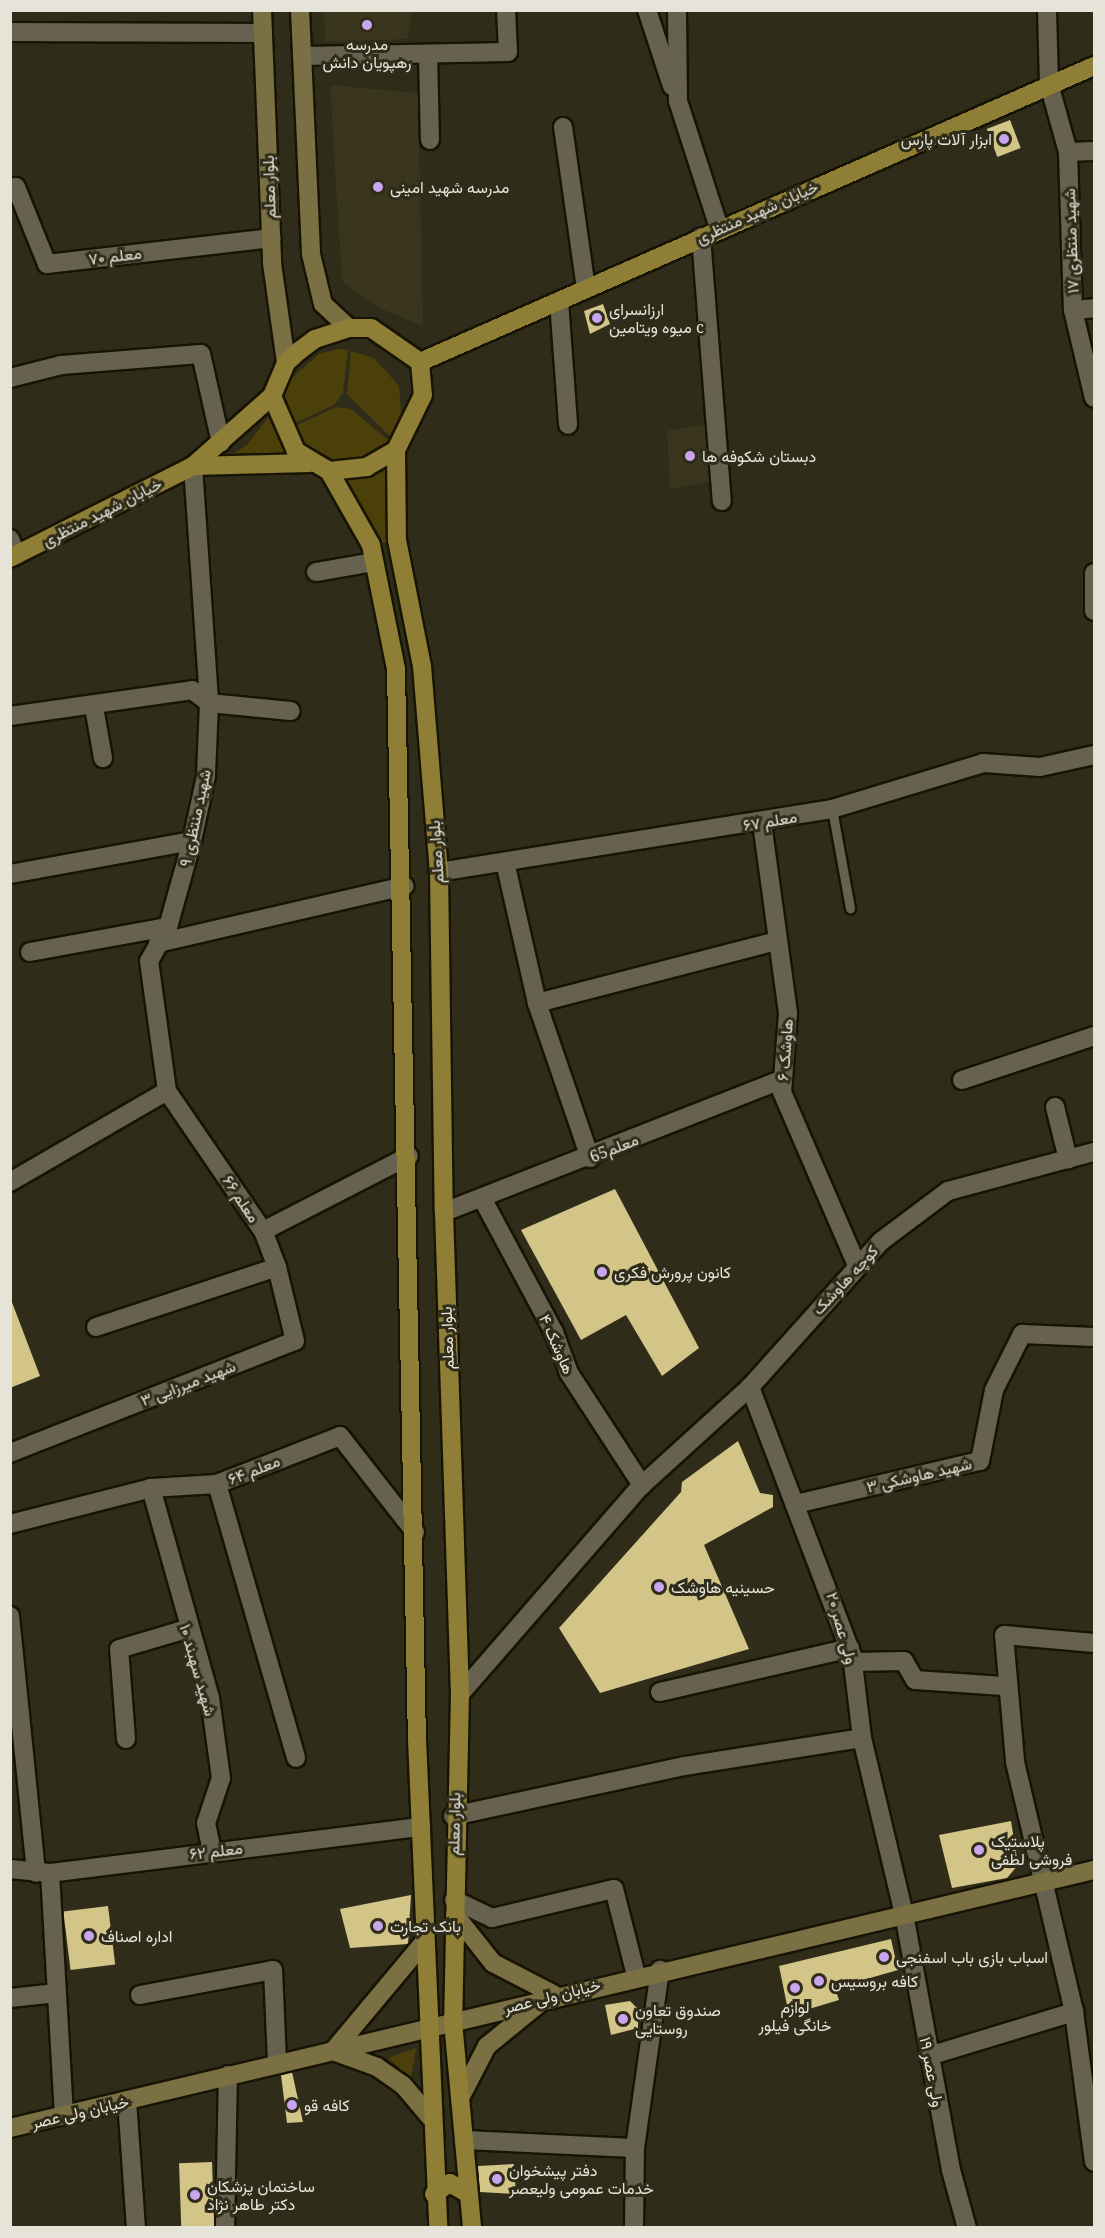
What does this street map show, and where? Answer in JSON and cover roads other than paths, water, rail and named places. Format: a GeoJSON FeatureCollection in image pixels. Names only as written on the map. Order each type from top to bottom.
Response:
{"type":"FeatureCollection","features":[{"type":"Feature","properties":{"kind":"main road","name":"بلوار معلم"},"geometry":{"type":"LineString","coordinates":[[262,10],[271,238],[286,363]]}},
{"type":"Feature","properties":{"kind":"main road"},"geometry":{"type":"LineString","coordinates":[[300,10],[311,254],[323,304],[350,328]]}},
{"type":"Feature","properties":{"kind":"main road","name":"خیابان شهید منتظری"},"geometry":{"type":"LineString","coordinates":[[420,362],[719,228],[1095,66]]}},
{"type":"Feature","properties":{"kind":"main road"},"geometry":{"type":"LineString","coordinates":[[193,466],[272,396],[286,363],[315,339],[350,328],[371,328],[420,362],[423,395],[396,450],[367,467],[328,471],[310,463],[285,434],[272,396]]}},
{"type":"Feature","properties":{"kind":"main road","name":"بلوار معلم"},"geometry":{"type":"LineString","coordinates":[[396,450],[397,540],[422,666],[439,872],[444,1212],[460,1694],[453,1816],[455,1914],[453,2022],[472,2228]]}},
{"type":"Feature","properties":{"kind":"main road"},"geometry":{"type":"LineString","coordinates":[[193,466],[310,463]]}},
{"type":"Feature","properties":{"kind":"main road","name":"خیابان شهید منتظری"},"geometry":{"type":"LineString","coordinates":[[12,550],[193,466]]}},
{"type":"Feature","properties":{"kind":"main road","name":"بلوار معلم"},"geometry":{"type":"LineString","coordinates":[[328,471],[371,545],[396,669],[404,886],[425,2028],[438,2228]]}},
{"type":"Feature","properties":{"kind":"main road","name":"خیابان ولی عصر"},"geometry":{"type":"LineString","coordinates":[[10,2128],[277,2061],[333,2051],[453,2022],[636,1975],[904,1914],[1040,1886],[1095,1870]]}},
{"type":"Feature","properties":{"kind":"main road"},"geometry":{"type":"LineString","coordinates":[[430,2117],[386,2073],[333,2051],[425,1936],[442,1937],[455,1914],[493,1963],[551,1996],[487,2046],[460,2098]]}},
{"type":"Feature","properties":{"kind":"main road"},"geometry":{"type":"LineString","coordinates":[[434,2194],[450,2183],[468,2194]]}},
{"type":"Feature","properties":{"kind":"street"},"geometry":{"type":"LineString","coordinates":[[302,56],[508,52],[506,10]]}},
{"type":"Feature","properties":{"kind":"street"},"geometry":{"type":"LineString","coordinates":[[647,10],[719,228]]}},
{"type":"Feature","properties":{"kind":"street"},"geometry":{"type":"LineString","coordinates":[[677,10],[678,102]]}},
{"type":"Feature","properties":{"kind":"street","name":"شهید منتظری ۱۷"},"geometry":{"type":"LineString","coordinates":[[1047,11],[1049,84],[1068,152],[1073,310],[1095,398]]}},
{"type":"Feature","properties":{"kind":"street"},"geometry":{"type":"LineString","coordinates":[[10,32],[263,33]]}},
{"type":"Feature","properties":{"kind":"street"},"geometry":{"type":"LineString","coordinates":[[428,54],[430,140]]}},
{"type":"Feature","properties":{"kind":"street"},"geometry":{"type":"LineString","coordinates":[[563,127],[586,289]]}},
{"type":"Feature","properties":{"kind":"street"},"geometry":{"type":"LineString","coordinates":[[1068,152],[1095,151]]}},
{"type":"Feature","properties":{"kind":"street","name":"معلم ۷۰"},"geometry":{"type":"LineString","coordinates":[[10,189],[16,187],[47,264],[271,238]]}},
{"type":"Feature","properties":{"kind":"street"},"geometry":{"type":"LineString","coordinates":[[701,237],[722,501]]}},
{"type":"Feature","properties":{"kind":"street"},"geometry":{"type":"LineString","coordinates":[[559,301],[568,425]]}},
{"type":"Feature","properties":{"kind":"street"},"geometry":{"type":"LineString","coordinates":[[1073,310],[1095,308]]}},
{"type":"Feature","properties":{"kind":"street"},"geometry":{"type":"LineString","coordinates":[[10,378],[61,365],[201,354],[221,443]]}},
{"type":"Feature","properties":{"kind":"street","name":"شهید منتظری ۹"},"geometry":{"type":"LineString","coordinates":[[167,1091],[149,961],[168,927],[192,841],[206,776],[209,703],[193,466]]}},
{"type":"Feature","properties":{"kind":"street"},"geometry":{"type":"LineString","coordinates":[[316,572],[374,562]]}},
{"type":"Feature","properties":{"kind":"street"},"geometry":{"type":"LineString","coordinates":[[1095,573],[1095,610]]}},
{"type":"Feature","properties":{"kind":"street"},"geometry":{"type":"LineString","coordinates":[[10,716],[94,707],[192,690],[209,703],[291,711]]}},
{"type":"Feature","properties":{"kind":"street"},"geometry":{"type":"LineString","coordinates":[[94,707],[103,758]]}},
{"type":"Feature","properties":{"kind":"street","name":"معلم ۶۷"},"geometry":{"type":"LineString","coordinates":[[439,872],[762,823],[832,809],[982,763],[1040,767],[1095,755]]}},
{"type":"Feature","properties":{"kind":"street","name":"هاوشک ۶"},"geometry":{"type":"LineString","coordinates":[[762,823],[788,1013],[782,1092],[856,1263]]}},
{"type":"Feature","properties":{"kind":"street"},"geometry":{"type":"LineString","coordinates":[[10,874],[192,841]]}},
{"type":"Feature","properties":{"kind":"street"},"geometry":{"type":"LineString","coordinates":[[506,862],[537,1003],[590,1158]]}},
{"type":"Feature","properties":{"kind":"street"},"geometry":{"type":"LineString","coordinates":[[158,943],[404,886]]}},
{"type":"Feature","properties":{"kind":"street"},"geometry":{"type":"LineString","coordinates":[[30,952],[168,927]]}},
{"type":"Feature","properties":{"kind":"street"},"geometry":{"type":"LineString","coordinates":[[537,1003],[777,941]]}},
{"type":"Feature","properties":{"kind":"street"},"geometry":{"type":"LineString","coordinates":[[962,1080],[1095,1035]]}},
{"type":"Feature","properties":{"kind":"street","name":"معلم65"},"geometry":{"type":"LineString","coordinates":[[444,1212],[590,1158],[783,1079]]}},
{"type":"Feature","properties":{"kind":"street"},"geometry":{"type":"LineString","coordinates":[[10,1182],[167,1091]]}},
{"type":"Feature","properties":{"kind":"street","name":"معلم ۶۶"},"geometry":{"type":"LineString","coordinates":[[167,1091],[263,1231],[409,1156]]}},
{"type":"Feature","properties":{"kind":"street"},"geometry":{"type":"LineString","coordinates":[[1055,1107],[1068,1159]]}},
{"type":"Feature","properties":{"kind":"street","name":"کوچه هاوشک"},"geometry":{"type":"LineString","coordinates":[[460,1694],[642,1485],[750,1387],[856,1263],[948,1191],[1095,1152]]}},
{"type":"Feature","properties":{"kind":"street","name":"هاوشک ۴"},"geometry":{"type":"LineString","coordinates":[[482,1198],[554,1332],[569,1373],[642,1485]]}},
{"type":"Feature","properties":{"kind":"street"},"geometry":{"type":"LineString","coordinates":[[96,1327],[278,1267],[263,1231]]}},
{"type":"Feature","properties":{"kind":"street","name":"شهید میرزایی ۳"},"geometry":{"type":"LineString","coordinates":[[10,1453],[295,1341],[278,1267]]}},
{"type":"Feature","properties":{"kind":"street","name":"شهید هاوشکی ۳"},"geometry":{"type":"LineString","coordinates":[[796,1504],[980,1461],[994,1390],[1022,1334],[1095,1337]]}},
{"type":"Feature","properties":{"kind":"street","name":"ولی عصر ۲۰"},"geometry":{"type":"LineString","coordinates":[[750,1387],[852,1655],[862,1738],[904,1914]]}},
{"type":"Feature","properties":{"kind":"street","name":"معلم ۶۴"},"geometry":{"type":"LineString","coordinates":[[10,1524],[151,1488],[217,1484],[340,1436],[415,1532]]}},
{"type":"Feature","properties":{"kind":"street"},"geometry":{"type":"LineString","coordinates":[[217,1484],[296,1758]]}},
{"type":"Feature","properties":{"kind":"street","name":"شهید سهبند ۱۰"},"geometry":{"type":"LineString","coordinates":[[151,1488],[186,1629],[210,1698],[221,1778],[206,1823],[212,1851]]}},
{"type":"Feature","properties":{"kind":"street"},"geometry":{"type":"LineString","coordinates":[[10,1616],[16,1697],[43,1874],[57,1993],[63,2116]]}},
{"type":"Feature","properties":{"kind":"street"},"geometry":{"type":"LineString","coordinates":[[126,1739],[119,1650],[186,1629]]}},
{"type":"Feature","properties":{"kind":"street"},"geometry":{"type":"LineString","coordinates":[[1095,1643],[1004,1635],[1004,1686],[1040,1886],[1087,2062],[1095,2162]]}},
{"type":"Feature","properties":{"kind":"street"},"geometry":{"type":"LineString","coordinates":[[660,1692],[852,1655],[904,1661],[915,1680],[1004,1686]]}},
{"type":"Feature","properties":{"kind":"street"},"geometry":{"type":"LineString","coordinates":[[453,1816],[686,1766],[862,1738]]}},
{"type":"Feature","properties":{"kind":"street","name":"معلم ۶۲"},"geometry":{"type":"LineString","coordinates":[[10,1869],[43,1874],[212,1851],[421,1827]]}},
{"type":"Feature","properties":{"kind":"street"},"geometry":{"type":"LineString","coordinates":[[455,1914],[492,1918],[614,1889],[636,1975]]}},
{"type":"Feature","properties":{"kind":"street","name":"ولی عصر ۱۹"},"geometry":{"type":"LineString","coordinates":[[904,1914],[929,2056],[967,2228]]}},
{"type":"Feature","properties":{"kind":"street"},"geometry":{"type":"LineString","coordinates":[[140,1995],[273,1970],[277,2061]]}},
{"type":"Feature","properties":{"kind":"street"},"geometry":{"type":"LineString","coordinates":[[634,2228],[635,2148],[660,1970]]}},
{"type":"Feature","properties":{"kind":"street"},"geometry":{"type":"LineString","coordinates":[[10,1998],[57,1993]]}},
{"type":"Feature","properties":{"kind":"street"},"geometry":{"type":"LineString","coordinates":[[929,2056],[1074,2012]]}},
{"type":"Feature","properties":{"kind":"street"},"geometry":{"type":"LineString","coordinates":[[225,2228],[228,2075]]}},
{"type":"Feature","properties":{"kind":"street"},"geometry":{"type":"LineString","coordinates":[[127,2100],[136,2228]]}},
{"type":"Feature","properties":{"kind":"street"},"geometry":{"type":"LineString","coordinates":[[464,2140],[635,2148]]}},
{"type":"Feature","properties":{"kind":"lane"},"geometry":{"type":"LineString","coordinates":[[832,809],[850,908]]}},
{"type":"Feature","properties":{"kind":"place","name":"مدرسه رهپویان دانش"},"geometry":{"type":"Point","coordinates":[367,25]}},
{"type":"Feature","properties":{"kind":"place","name":"ابزار آلات پارس"},"geometry":{"type":"Point","coordinates":[1004,139]}},
{"type":"Feature","properties":{"kind":"place","name":"مدرسه شهید امینی"},"geometry":{"type":"Point","coordinates":[378,187]}},
{"type":"Feature","properties":{"kind":"place","name":"ارزانسرای میوه ویتامین c"},"geometry":{"type":"Point","coordinates":[597,318]}},
{"type":"Feature","properties":{"kind":"place","name":"دبستان شکوفه ها"},"geometry":{"type":"Point","coordinates":[690,456]}},
{"type":"Feature","properties":{"kind":"place","name":"کانون پرورش فکری"},"geometry":{"type":"Point","coordinates":[602,1272]}},
{"type":"Feature","properties":{"kind":"place","name":"حسینیه هاوشک"},"geometry":{"type":"Point","coordinates":[659,1587]}},
{"type":"Feature","properties":{"kind":"place","name":"پلاستیک فروشی لطفی"},"geometry":{"type":"Point","coordinates":[979,1850]}},
{"type":"Feature","properties":{"kind":"place","name":"بانک تجارت"},"geometry":{"type":"Point","coordinates":[378,1926]}},
{"type":"Feature","properties":{"kind":"place","name":"اداره اصناف"},"geometry":{"type":"Point","coordinates":[89,1936]}},
{"type":"Feature","properties":{"kind":"place","name":"اسباب بازی باب اسفنجی"},"geometry":{"type":"Point","coordinates":[884,1957]}},
{"type":"Feature","properties":{"kind":"place","name":"کافه بروسیس"},"geometry":{"type":"Point","coordinates":[819,1981]}},
{"type":"Feature","properties":{"kind":"place","name":"لوازم خانگی فیلور"},"geometry":{"type":"Point","coordinates":[795,1988]}},
{"type":"Feature","properties":{"kind":"place","name":"صندوق تعاون روستایی"},"geometry":{"type":"Point","coordinates":[623,2019]}},
{"type":"Feature","properties":{"kind":"place","name":"کافه قو"},"geometry":{"type":"Point","coordinates":[292,2105]}},
{"type":"Feature","properties":{"kind":"place","name":"دفتر پیشخوان خدمات عمومی ولیعصر"},"geometry":{"type":"Point","coordinates":[497,2179]}},
{"type":"Feature","properties":{"kind":"place","name":"ساختمان پزشکان دکتر طاهر نژاد"},"geometry":{"type":"Point","coordinates":[195,2195]}}]}
